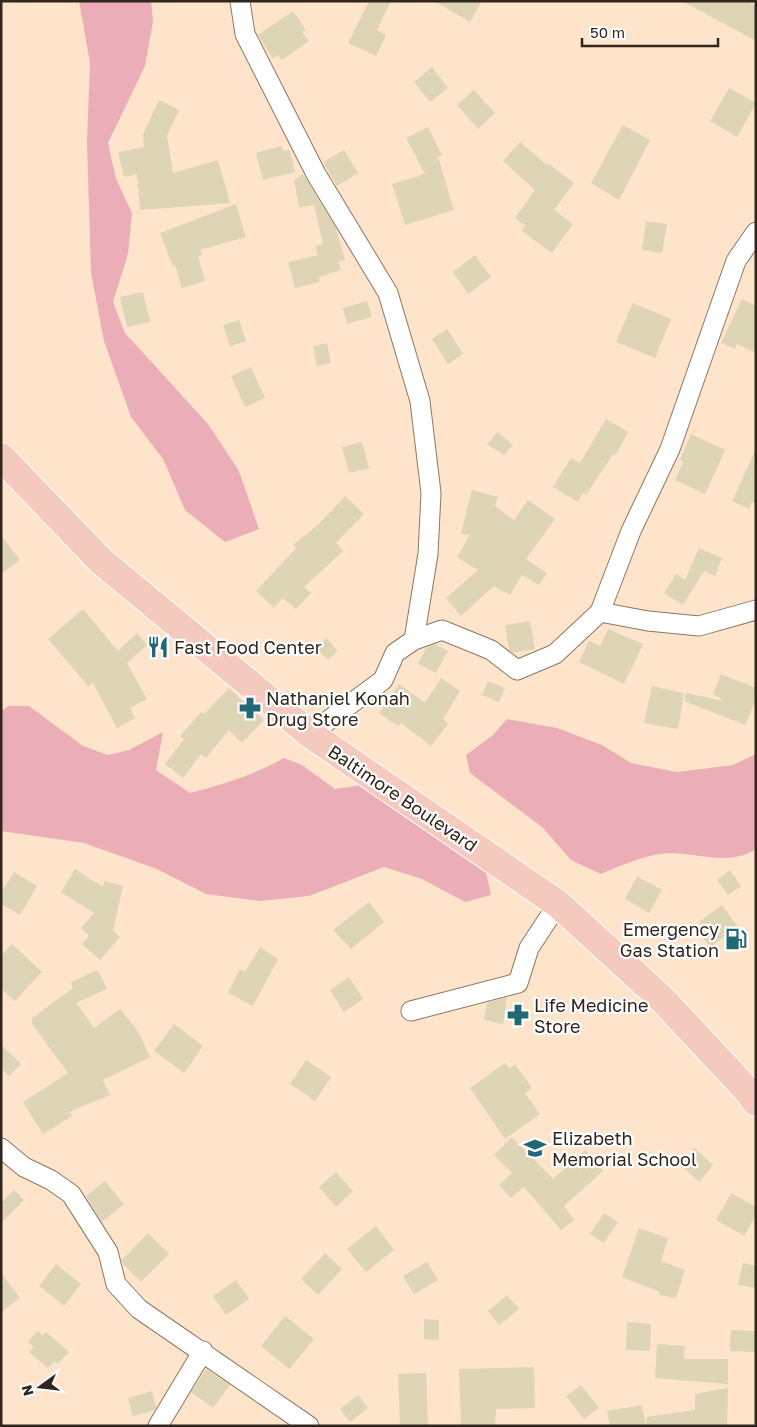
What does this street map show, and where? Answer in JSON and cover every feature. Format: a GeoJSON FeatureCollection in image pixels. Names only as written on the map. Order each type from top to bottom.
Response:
{"type":"FeatureCollection","features":[{"type":"Feature","properties":{"kind":"highway","name":"Baltimore Boulevard"},"geometry":{"type":"LineString","coordinates":[[1,457],[101,562],[310,734],[558,904],[661,998],[748,1090],[756,1102]]}},
{"type":"Feature","properties":{"kind":"street"},"geometry":{"type":"LineString","coordinates":[[240,1],[245,34],[316,174],[388,293],[420,401],[431,493],[428,554],[414,640]]}},
{"type":"Feature","properties":{"kind":"street"},"geometry":{"type":"LineString","coordinates":[[310,734],[383,680],[395,653],[414,640],[442,630],[491,650],[517,670],[555,654],[600,612],[631,531],[670,449],[736,260],[756,232]]}},
{"type":"Feature","properties":{"kind":"street"},"geometry":{"type":"LineString","coordinates":[[600,612],[648,621],[699,626],[756,610]]}},
{"type":"Feature","properties":{"kind":"street"},"geometry":{"type":"LineString","coordinates":[[411,1011],[518,983],[529,948],[558,904]]}},
{"type":"Feature","properties":{"kind":"street"},"geometry":{"type":"LineString","coordinates":[[1,1148],[24,1167],[51,1180],[71,1194],[108,1252],[116,1284],[139,1309],[178,1338],[202,1351],[308,1426]]}},
{"type":"Feature","properties":{"kind":"street"},"geometry":{"type":"LineString","coordinates":[[158,1426],[202,1351]]}},
{"type":"Feature","properties":{"kind":"shaded area"},"geometry":{"type":"Polygon","coordinates":[[[79,1],[151,1],[153,21],[145,66],[108,143],[116,179],[132,213],[128,254],[113,302],[125,333],[208,424],[239,471],[259,529],[225,542],[185,510],[163,459],[131,417],[104,341],[91,273],[87,142],[90,63],[79,1]]]}},
{"type":"Feature","properties":{"kind":"shaded area"},"geometry":{"type":"Polygon","coordinates":[[[9,706],[29,706],[83,746],[108,755],[129,750],[163,732],[156,770],[190,793],[250,774],[284,758],[302,765],[335,789],[356,786],[384,774],[480,845],[491,895],[465,902],[422,879],[384,867],[309,896],[260,901],[206,894],[157,869],[84,843],[1,831],[1,711],[9,706]]]}},
{"type":"Feature","properties":{"kind":"shaded area"},"geometry":{"type":"Polygon","coordinates":[[[507,719],[557,728],[602,745],[631,763],[677,772],[733,765],[756,754],[756,849],[736,857],[726,858],[672,853],[654,855],[601,874],[571,860],[542,827],[470,773],[466,755],[493,735],[507,719]]]}},
{"type":"Feature","properties":{"kind":"building"},"geometry":{"type":"Polygon","coordinates":[[[369,1],[391,1],[377,30],[386,35],[376,56],[348,43],[369,1]]]}},
{"type":"Feature","properties":{"kind":"building"},"geometry":{"type":"Polygon","coordinates":[[[434,1],[482,1],[470,22],[434,1]]]}},
{"type":"Feature","properties":{"kind":"building"},"geometry":{"type":"Polygon","coordinates":[[[682,1],[747,1],[756,6],[756,41],[682,1]]]}},
{"type":"Feature","properties":{"kind":"building"},"geometry":{"type":"Polygon","coordinates":[[[293,11],[306,30],[302,32],[309,41],[282,60],[278,55],[273,59],[258,35],[293,11]]]}},
{"type":"Feature","properties":{"kind":"building"},"geometry":{"type":"Polygon","coordinates":[[[432,67],[448,88],[430,102],[414,82],[432,67]]]}},
{"type":"Feature","properties":{"kind":"building"},"geometry":{"type":"Polygon","coordinates":[[[729,88],[756,103],[737,137],[710,121],[729,88]]]}},
{"type":"Feature","properties":{"kind":"building"},"geometry":{"type":"Polygon","coordinates":[[[474,90],[495,113],[478,129],[457,105],[474,90]]]}},
{"type":"Feature","properties":{"kind":"building"},"geometry":{"type":"Polygon","coordinates":[[[159,100],[179,110],[167,136],[173,173],[218,160],[230,203],[140,210],[137,174],[124,177],[118,152],[144,147],[143,134],[159,100]]]}},
{"type":"Feature","properties":{"kind":"building"},"geometry":{"type":"Polygon","coordinates":[[[623,125],[650,140],[619,200],[591,183],[623,125]]]}},
{"type":"Feature","properties":{"kind":"building"},"geometry":{"type":"Polygon","coordinates":[[[428,127],[442,155],[438,157],[454,210],[405,225],[392,184],[425,174],[406,138],[428,127]]]}},
{"type":"Feature","properties":{"kind":"building"},"geometry":{"type":"Polygon","coordinates":[[[520,142],[548,166],[549,164],[574,183],[554,210],[573,224],[552,253],[522,231],[525,226],[515,218],[535,190],[503,161],[520,142]]]}},
{"type":"Feature","properties":{"kind":"building"},"geometry":{"type":"Polygon","coordinates":[[[281,146],[283,151],[290,150],[295,172],[263,180],[256,153],[281,146]]]}},
{"type":"Feature","properties":{"kind":"building"},"geometry":{"type":"Polygon","coordinates":[[[344,150],[358,173],[337,186],[323,162],[344,150]]]}},
{"type":"Feature","properties":{"kind":"building"},"geometry":{"type":"Polygon","coordinates":[[[303,174],[336,228],[345,260],[338,262],[341,270],[319,277],[320,282],[295,288],[288,262],[318,255],[315,246],[323,244],[314,205],[299,207],[294,180],[303,174]]]}},
{"type":"Feature","properties":{"kind":"building"},"geometry":{"type":"Polygon","coordinates":[[[236,204],[246,237],[200,250],[202,255],[198,256],[205,281],[182,288],[175,265],[173,266],[160,233],[236,204]]]}},
{"type":"Feature","properties":{"kind":"building"},"geometry":{"type":"Polygon","coordinates":[[[646,221],[667,224],[662,253],[642,250],[646,221]]]}},
{"type":"Feature","properties":{"kind":"building"},"geometry":{"type":"Polygon","coordinates":[[[475,255],[491,277],[468,294],[453,272],[475,255]]]}},
{"type":"Feature","properties":{"kind":"building"},"geometry":{"type":"Polygon","coordinates":[[[143,292],[150,322],[127,327],[120,297],[143,292]]]}},
{"type":"Feature","properties":{"kind":"building"},"geometry":{"type":"Polygon","coordinates":[[[742,299],[756,306],[756,353],[737,344],[735,349],[721,343],[742,299]]]}},
{"type":"Feature","properties":{"kind":"building"},"geometry":{"type":"Polygon","coordinates":[[[367,301],[372,317],[347,324],[343,308],[367,301]]]}},
{"type":"Feature","properties":{"kind":"building"},"geometry":{"type":"Polygon","coordinates":[[[633,303],[671,319],[655,358],[616,342],[633,303]]]}},
{"type":"Feature","properties":{"kind":"building"},"geometry":{"type":"Polygon","coordinates":[[[239,320],[246,341],[230,346],[223,325],[239,320]]]}},
{"type":"Feature","properties":{"kind":"building"},"geometry":{"type":"Polygon","coordinates":[[[447,329],[463,354],[448,364],[432,339],[447,329]]]}},
{"type":"Feature","properties":{"kind":"building"},"geometry":{"type":"Polygon","coordinates":[[[327,343],[331,363],[317,366],[313,346],[327,343]]]}},
{"type":"Feature","properties":{"kind":"building"},"geometry":{"type":"Polygon","coordinates":[[[251,367],[265,398],[245,407],[231,376],[251,367]]]}},
{"type":"Feature","properties":{"kind":"building"},"geometry":{"type":"Polygon","coordinates":[[[606,419],[628,432],[615,456],[613,454],[586,495],[583,493],[578,502],[553,487],[571,458],[580,463],[606,419]]]}},
{"type":"Feature","properties":{"kind":"building"},"geometry":{"type":"Polygon","coordinates":[[[498,432],[513,445],[504,455],[487,444],[498,432]]]}},
{"type":"Feature","properties":{"kind":"building"},"geometry":{"type":"Polygon","coordinates":[[[691,434],[725,450],[705,494],[675,480],[683,462],[680,460],[691,434]]]}},
{"type":"Feature","properties":{"kind":"building"},"geometry":{"type":"Polygon","coordinates":[[[362,442],[369,468],[349,473],[342,447],[362,442]]]}},
{"type":"Feature","properties":{"kind":"building"},"geometry":{"type":"Polygon","coordinates":[[[756,449],[756,504],[752,502],[749,509],[732,501],[756,449]]]}},
{"type":"Feature","properties":{"kind":"building"},"geometry":{"type":"Polygon","coordinates":[[[472,490],[498,497],[495,506],[514,520],[528,500],[555,519],[526,559],[547,573],[539,585],[522,575],[510,595],[494,586],[461,616],[446,598],[478,570],[457,557],[470,535],[461,534],[472,490]]]}},
{"type":"Feature","properties":{"kind":"building"},"geometry":{"type":"Polygon","coordinates":[[[345,496],[364,514],[336,543],[343,551],[304,587],[311,593],[296,609],[283,598],[274,608],[256,591],[296,548],[293,545],[319,524],[345,496]]]}},
{"type":"Feature","properties":{"kind":"building"},"geometry":{"type":"Polygon","coordinates":[[[1,535],[20,560],[1,574],[1,535]]]}},
{"type":"Feature","properties":{"kind":"building"},"geometry":{"type":"Polygon","coordinates":[[[699,548],[722,558],[715,576],[704,571],[683,605],[664,593],[676,574],[685,580],[699,548]]]}},
{"type":"Feature","properties":{"kind":"building"},"geometry":{"type":"Polygon","coordinates":[[[83,609],[118,651],[137,633],[147,645],[127,663],[147,699],[130,708],[135,718],[117,728],[93,683],[88,686],[48,639],[83,609]]]}},
{"type":"Feature","properties":{"kind":"building"},"geometry":{"type":"Polygon","coordinates":[[[530,621],[535,649],[513,653],[509,650],[505,625],[530,621]]]}},
{"type":"Feature","properties":{"kind":"building"},"geometry":{"type":"Polygon","coordinates":[[[608,629],[643,644],[624,684],[579,662],[589,641],[600,646],[608,629]]]}},
{"type":"Feature","properties":{"kind":"building"},"geometry":{"type":"Polygon","coordinates":[[[326,638],[338,651],[328,660],[316,648],[326,638]]]}},
{"type":"Feature","properties":{"kind":"building"},"geometry":{"type":"Polygon","coordinates":[[[435,644],[448,651],[436,673],[418,664],[426,648],[435,644]]]}},
{"type":"Feature","properties":{"kind":"building"},"geometry":{"type":"Polygon","coordinates":[[[721,674],[756,688],[756,699],[745,725],[684,701],[686,693],[724,701],[713,694],[721,674]]]}},
{"type":"Feature","properties":{"kind":"building"},"geometry":{"type":"Polygon","coordinates":[[[441,678],[460,691],[443,719],[448,724],[431,746],[401,723],[398,726],[379,713],[399,684],[425,703],[441,678]]]}},
{"type":"Feature","properties":{"kind":"building"},"geometry":{"type":"Polygon","coordinates":[[[488,681],[505,688],[499,702],[482,695],[488,681]]]}},
{"type":"Feature","properties":{"kind":"building"},"geometry":{"type":"Polygon","coordinates":[[[652,686],[684,693],[678,729],[644,723],[652,686]]]}},
{"type":"Feature","properties":{"kind":"building"},"geometry":{"type":"Polygon","coordinates":[[[229,688],[264,720],[242,743],[229,730],[206,758],[201,754],[183,778],[165,764],[184,739],[180,736],[201,712],[204,714],[229,688]]]}},
{"type":"Feature","properties":{"kind":"building"},"geometry":{"type":"Polygon","coordinates":[[[75,869],[103,887],[104,881],[123,886],[113,931],[120,937],[100,960],[82,944],[89,936],[81,928],[94,913],[61,892],[75,869]]]}},
{"type":"Feature","properties":{"kind":"building"},"geometry":{"type":"Polygon","coordinates":[[[730,870],[741,886],[728,895],[717,880],[730,870]]]}},
{"type":"Feature","properties":{"kind":"building"},"geometry":{"type":"Polygon","coordinates":[[[14,872],[37,886],[20,915],[1,904],[1,893],[14,872]]]}},
{"type":"Feature","properties":{"kind":"building"},"geometry":{"type":"Polygon","coordinates":[[[637,876],[662,890],[649,913],[625,899],[637,876]]]}},
{"type":"Feature","properties":{"kind":"building"},"geometry":{"type":"Polygon","coordinates":[[[369,902],[384,922],[351,949],[333,930],[369,902]]]}},
{"type":"Feature","properties":{"kind":"building"},"geometry":{"type":"Polygon","coordinates":[[[722,905],[738,927],[710,947],[700,934],[705,930],[699,922],[722,905]]]}},
{"type":"Feature","properties":{"kind":"building"},"geometry":{"type":"Polygon","coordinates":[[[12,944],[42,972],[15,1001],[1,989],[1,956],[12,944]]]}},
{"type":"Feature","properties":{"kind":"building"},"geometry":{"type":"Polygon","coordinates":[[[260,947],[278,959],[253,1006],[228,993],[240,969],[245,972],[260,947]]]}},
{"type":"Feature","properties":{"kind":"building"},"geometry":{"type":"Polygon","coordinates":[[[98,970],[107,989],[76,1003],[94,1028],[120,1009],[138,1031],[150,1057],[103,1080],[110,1095],[69,1112],[72,1116],[43,1134],[23,1102],[68,1073],[32,1024],[32,1018],[73,988],[71,982],[98,970]]]}},
{"type":"Feature","properties":{"kind":"building"},"geometry":{"type":"Polygon","coordinates":[[[349,977],[363,999],[344,1012],[330,990],[349,977]]]}},
{"type":"Feature","properties":{"kind":"building"},"geometry":{"type":"Polygon","coordinates":[[[507,997],[503,1024],[484,1020],[487,1003],[507,997]]]}},
{"type":"Feature","properties":{"kind":"building"},"geometry":{"type":"Polygon","coordinates":[[[174,1024],[203,1046],[184,1073],[154,1051],[174,1024]]]}},
{"type":"Feature","properties":{"kind":"building"},"geometry":{"type":"Polygon","coordinates":[[[1,1045],[21,1064],[9,1076],[1,1068],[1,1045]]]}},
{"type":"Feature","properties":{"kind":"building"},"geometry":{"type":"Polygon","coordinates":[[[306,1060],[331,1077],[315,1101],[290,1084],[306,1060]]]}},
{"type":"Feature","properties":{"kind":"building"},"geometry":{"type":"Polygon","coordinates":[[[505,1063],[509,1069],[515,1064],[532,1088],[525,1093],[540,1114],[505,1139],[470,1088],[505,1063]]]}},
{"type":"Feature","properties":{"kind":"building"},"geometry":{"type":"Polygon","coordinates":[[[512,1137],[553,1179],[585,1150],[603,1171],[564,1206],[574,1220],[561,1230],[524,1187],[511,1198],[499,1185],[512,1173],[494,1155],[512,1137]]]}},
{"type":"Feature","properties":{"kind":"building"},"geometry":{"type":"Polygon","coordinates":[[[694,1148],[713,1165],[699,1182],[680,1165],[694,1148]]]}},
{"type":"Feature","properties":{"kind":"building"},"geometry":{"type":"Polygon","coordinates":[[[336,1172],[353,1191],[336,1207],[319,1187],[336,1172]]]}},
{"type":"Feature","properties":{"kind":"building"},"geometry":{"type":"Polygon","coordinates":[[[105,1181],[124,1204],[102,1222],[86,1196],[105,1181]]]}},
{"type":"Feature","properties":{"kind":"building"},"geometry":{"type":"Polygon","coordinates":[[[14,1190],[24,1200],[1,1223],[1,1203],[14,1190]]]}},
{"type":"Feature","properties":{"kind":"building"},"geometry":{"type":"Polygon","coordinates":[[[731,1193],[756,1207],[756,1215],[744,1236],[716,1220],[731,1193]]]}},
{"type":"Feature","properties":{"kind":"building"},"geometry":{"type":"Polygon","coordinates":[[[604,1213],[618,1222],[604,1243],[590,1234],[604,1213]]]}},
{"type":"Feature","properties":{"kind":"building"},"geometry":{"type":"Polygon","coordinates":[[[376,1226],[394,1250],[366,1272],[347,1249],[376,1226]]]}},
{"type":"Feature","properties":{"kind":"building"},"geometry":{"type":"Polygon","coordinates":[[[639,1228],[668,1238],[661,1261],[685,1270],[676,1298],[659,1295],[660,1292],[622,1277],[639,1228]]]}},
{"type":"Feature","properties":{"kind":"building"},"geometry":{"type":"Polygon","coordinates":[[[148,1233],[169,1254],[141,1282],[123,1264],[122,1260],[148,1233]]]}},
{"type":"Feature","properties":{"kind":"building"},"geometry":{"type":"Polygon","coordinates":[[[325,1253],[342,1269],[318,1295],[301,1279],[325,1253]]]}},
{"type":"Feature","properties":{"kind":"building"},"geometry":{"type":"Polygon","coordinates":[[[427,1262],[438,1280],[414,1294],[403,1276],[427,1262]]]}},
{"type":"Feature","properties":{"kind":"building"},"geometry":{"type":"Polygon","coordinates":[[[743,1263],[756,1266],[756,1288],[738,1285],[743,1263]]]}},
{"type":"Feature","properties":{"kind":"building"},"geometry":{"type":"Polygon","coordinates":[[[56,1264],[81,1284],[64,1306],[39,1286],[56,1264]]]}},
{"type":"Feature","properties":{"kind":"building"},"geometry":{"type":"Polygon","coordinates":[[[1,1273],[20,1298],[1,1312],[1,1273]]]}},
{"type":"Feature","properties":{"kind":"building"},"geometry":{"type":"Polygon","coordinates":[[[236,1280],[249,1299],[226,1315],[213,1296],[236,1280]]]}},
{"type":"Feature","properties":{"kind":"building"},"geometry":{"type":"Polygon","coordinates":[[[507,1295],[519,1309],[499,1325],[488,1311],[507,1295]]]}},
{"type":"Feature","properties":{"kind":"building"},"geometry":{"type":"Polygon","coordinates":[[[285,1316],[314,1339],[289,1369],[261,1346],[285,1316]]]}},
{"type":"Feature","properties":{"kind":"building"},"geometry":{"type":"Polygon","coordinates":[[[424,1319],[439,1320],[439,1340],[424,1339],[424,1319]]]}},
{"type":"Feature","properties":{"kind":"building"},"geometry":{"type":"Polygon","coordinates":[[[627,1322],[651,1324],[650,1351],[626,1350],[627,1322]]]}},
{"type":"Feature","properties":{"kind":"building"},"geometry":{"type":"Polygon","coordinates":[[[731,1330],[756,1331],[756,1352],[730,1351],[731,1330]]]}},
{"type":"Feature","properties":{"kind":"building"},"geometry":{"type":"Polygon","coordinates":[[[37,1331],[43,1335],[46,1332],[69,1352],[58,1364],[54,1361],[48,1368],[29,1352],[34,1347],[28,1342],[37,1331]]]}},
{"type":"Feature","properties":{"kind":"building"},"geometry":{"type":"Polygon","coordinates":[[[657,1344],[685,1346],[684,1359],[728,1359],[728,1384],[655,1378],[657,1344]]]}},
{"type":"Feature","properties":{"kind":"building"},"geometry":{"type":"Polygon","coordinates":[[[534,1367],[535,1408],[496,1409],[495,1426],[461,1426],[459,1369],[534,1367]]]}},
{"type":"Feature","properties":{"kind":"building"},"geometry":{"type":"Polygon","coordinates":[[[206,1369],[230,1385],[213,1408],[191,1392],[206,1369]]]}},
{"type":"Feature","properties":{"kind":"building"},"geometry":{"type":"Polygon","coordinates":[[[426,1373],[428,1426],[400,1426],[398,1374],[426,1373]]]}},
{"type":"Feature","properties":{"kind":"building"},"geometry":{"type":"Polygon","coordinates":[[[581,1385],[599,1408],[584,1419],[566,1396],[581,1385]]]}},
{"type":"Feature","properties":{"kind":"building"},"geometry":{"type":"Polygon","coordinates":[[[728,1388],[727,1426],[647,1426],[646,1417],[695,1410],[695,1394],[728,1388]]]}},
{"type":"Feature","properties":{"kind":"building"},"geometry":{"type":"Polygon","coordinates":[[[152,1391],[155,1410],[133,1416],[128,1398],[152,1391]]]}},
{"type":"Feature","properties":{"kind":"building"},"geometry":{"type":"Polygon","coordinates":[[[358,1395],[368,1408],[350,1422],[340,1409],[358,1395]]]}},
{"type":"Feature","properties":{"kind":"building"},"geometry":{"type":"Polygon","coordinates":[[[642,1405],[646,1426],[610,1426],[607,1411],[642,1405]]]}},
{"type":"Feature","properties":{"kind":"place","name":"Fast Food Center"},"geometry":{"type":"Point","coordinates":[158,647]}},
{"type":"Feature","properties":{"kind":"place","name":"Nathaniel Konah Drug Store"},"geometry":{"type":"Point","coordinates":[250,708]}},
{"type":"Feature","properties":{"kind":"place","name":"Emergency Gas Station"},"geometry":{"type":"Point","coordinates":[736,939]}},
{"type":"Feature","properties":{"kind":"place","name":"Life Medicine Store"},"geometry":{"type":"Point","coordinates":[518,1015]}},
{"type":"Feature","properties":{"kind":"place","name":"Elizabeth Memorial School"},"geometry":{"type":"Point","coordinates":[535,1148]}}]}
